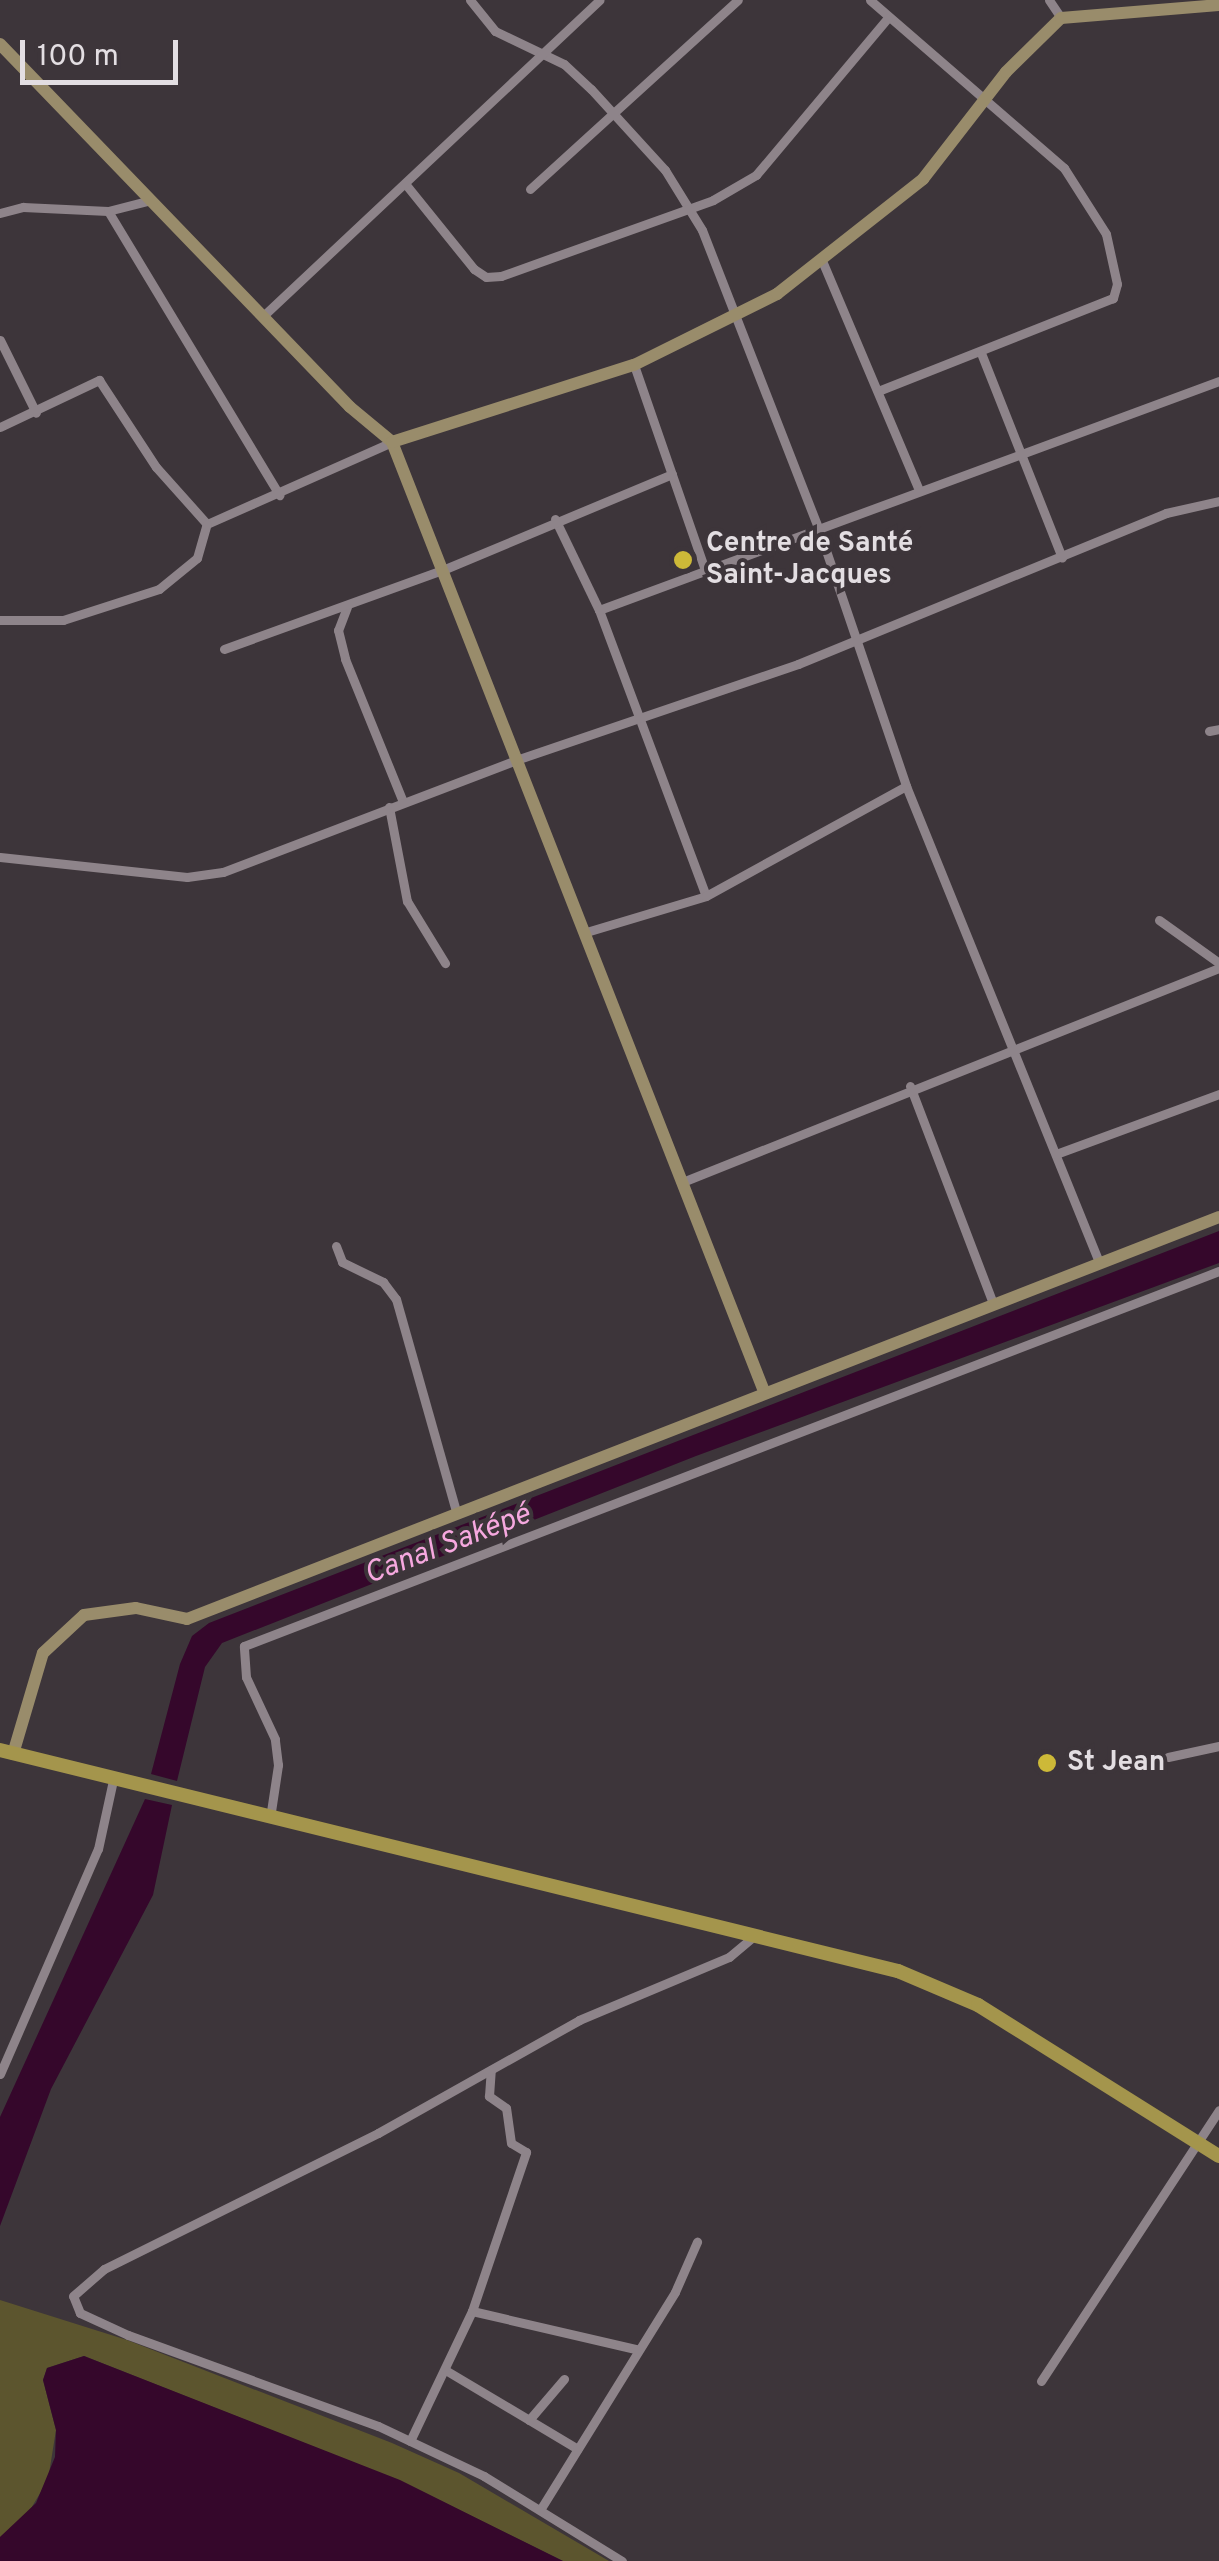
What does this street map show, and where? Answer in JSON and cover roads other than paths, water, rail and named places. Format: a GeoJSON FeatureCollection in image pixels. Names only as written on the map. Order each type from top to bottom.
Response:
{"type":"FeatureCollection","features":[{"type":"Feature","properties":{"kind":"main road"},"geometry":{"type":"LineString","coordinates":[[7,1752],[940,1986],[1219,2156]]}},
{"type":"Feature","properties":{"kind":"street"},"geometry":{"type":"LineString","coordinates":[[470,0],[495,31],[544,52],[613,113],[665,170],[721,268],[858,638],[906,786],[1015,1044],[1099,1262]]}},
{"type":"Feature","properties":{"kind":"street"},"geometry":{"type":"LineString","coordinates":[[262,317],[407,186],[598,0]]}},
{"type":"Feature","properties":{"kind":"street"},"geometry":{"type":"LineString","coordinates":[[530,189],[738,0]]}},
{"type":"Feature","properties":{"kind":"street"},"geometry":{"type":"LineString","coordinates":[[870,0],[887,19],[987,101],[1086,195],[1106,234],[1117,284],[1113,298],[881,390]]}},
{"type":"Feature","properties":{"kind":"street"},"geometry":{"type":"LineString","coordinates":[[1049,0],[1062,18]]}},
{"type":"Feature","properties":{"kind":"street"},"geometry":{"type":"LineString","coordinates":[[207,524],[279,496],[392,442],[634,364],[738,319],[824,264],[923,178],[1062,18],[1219,5]]}},
{"type":"Feature","properties":{"kind":"street"},"geometry":{"type":"LineString","coordinates":[[407,186],[486,278],[713,200],[756,176],[887,19]]}},
{"type":"Feature","properties":{"kind":"street"},"geometry":{"type":"LineString","coordinates":[[0,44],[262,317],[392,442],[445,570],[580,934],[685,1181],[764,1391]]}},
{"type":"Feature","properties":{"kind":"street"},"geometry":{"type":"LineString","coordinates":[[0,213],[23,207],[108,211],[151,200]]}},
{"type":"Feature","properties":{"kind":"street"},"geometry":{"type":"LineString","coordinates":[[108,211],[279,496]]}},
{"type":"Feature","properties":{"kind":"street"},"geometry":{"type":"LineString","coordinates":[[824,264],[881,390],[918,490]]}},
{"type":"Feature","properties":{"kind":"street"},"geometry":{"type":"LineString","coordinates":[[0,340],[36,413]]}},
{"type":"Feature","properties":{"kind":"street"},"geometry":{"type":"LineString","coordinates":[[981,353],[1062,558]]}},
{"type":"Feature","properties":{"kind":"street"},"geometry":{"type":"LineString","coordinates":[[634,364],[705,570]]}},
{"type":"Feature","properties":{"kind":"street"},"geometry":{"type":"LineString","coordinates":[[0,427],[98,380],[156,467],[207,524]]}},
{"type":"Feature","properties":{"kind":"street"},"geometry":{"type":"LineString","coordinates":[[598,610],[1020,450],[1219,381]]}},
{"type":"Feature","properties":{"kind":"street"},"geometry":{"type":"LineString","coordinates":[[224,649],[445,570],[555,519],[672,474]]}},
{"type":"Feature","properties":{"kind":"street"},"geometry":{"type":"LineString","coordinates":[[0,856],[187,878],[278,854],[403,802],[858,638],[1166,513],[1219,501]]}},
{"type":"Feature","properties":{"kind":"street"},"geometry":{"type":"LineString","coordinates":[[555,519],[598,610],[706,896]]}},
{"type":"Feature","properties":{"kind":"street"},"geometry":{"type":"LineString","coordinates":[[0,620],[63,620],[158,589],[197,558],[207,524]]}},
{"type":"Feature","properties":{"kind":"street"},"geometry":{"type":"LineString","coordinates":[[347,607],[338,630],[345,658],[403,802]]}},
{"type":"Feature","properties":{"kind":"street"},"geometry":{"type":"LineString","coordinates":[[580,934],[706,896],[906,786]]}},
{"type":"Feature","properties":{"kind":"street"},"geometry":{"type":"LineString","coordinates":[[390,808],[406,902],[445,964]]}},
{"type":"Feature","properties":{"kind":"street"},"geometry":{"type":"LineString","coordinates":[[1159,920],[1219,965]]}},
{"type":"Feature","properties":{"kind":"street"},"geometry":{"type":"LineString","coordinates":[[685,1181],[910,1086],[1219,965]]}},
{"type":"Feature","properties":{"kind":"street"},"geometry":{"type":"LineString","coordinates":[[910,1086],[993,1303]]}},
{"type":"Feature","properties":{"kind":"street"},"geometry":{"type":"LineString","coordinates":[[1056,1154],[1219,1094]]}},
{"type":"Feature","properties":{"kind":"street"},"geometry":{"type":"LineString","coordinates":[[7,1752],[32,1674],[43,1654],[84,1615],[136,1608],[187,1619],[764,1391],[1219,1218]]}},
{"type":"Feature","properties":{"kind":"street"},"geometry":{"type":"LineString","coordinates":[[336,1246],[342,1262],[383,1282],[396,1300],[456,1511]]}},
{"type":"Feature","properties":{"kind":"street"},"geometry":{"type":"LineString","coordinates":[[270,1818],[278,1765],[275,1739],[246,1677],[244,1646],[1219,1271]]}},
{"type":"Feature","properties":{"kind":"street"},"geometry":{"type":"LineString","coordinates":[[1168,1756],[1219,1746]]}},
{"type":"Feature","properties":{"kind":"street"},"geometry":{"type":"LineString","coordinates":[[0,2074],[98,1848],[119,1781]]}},
{"type":"Feature","properties":{"kind":"street"},"geometry":{"type":"LineString","coordinates":[[622,2561],[540,2510],[410,2441],[128,2335],[80,2312],[73,2296],[104,2269],[378,2133],[579,2020],[729,1957],[753,1937]]}},
{"type":"Feature","properties":{"kind":"street"},"geometry":{"type":"LineString","coordinates":[[410,2441],[448,2371],[526,2152],[511,2143],[506,2108],[489,2096],[491,2070]]}},
{"type":"Feature","properties":{"kind":"street"},"geometry":{"type":"LineString","coordinates":[[1041,2381],[1219,2110]]}},
{"type":"Feature","properties":{"kind":"street"},"geometry":{"type":"LineString","coordinates":[[540,2510],[639,2350],[697,2242]]}},
{"type":"Feature","properties":{"kind":"street"},"geometry":{"type":"LineString","coordinates":[[472,2311],[639,2350]]}},
{"type":"Feature","properties":{"kind":"street"},"geometry":{"type":"LineString","coordinates":[[448,2371],[578,2449]]}},
{"type":"Feature","properties":{"kind":"street"},"geometry":{"type":"LineString","coordinates":[[529,2420],[564,2379]]}},
{"type":"Feature","properties":{"kind":"water","name":"Canal Saképé"},"geometry":{"type":"Polygon","coordinates":[[[1219,1231],[1219,1263],[696,1456],[222,1643],[205,1667],[177,1781],[151,1774],[180,1664],[192,1636],[209,1623],[1219,1231]]]}},
{"type":"Feature","properties":{"kind":"water"},"geometry":{"type":"Polygon","coordinates":[[[145,1799],[172,1805],[153,1895],[51,2089],[0,2226],[0,2117],[145,1799]]]}},
{"type":"Feature","properties":{"kind":"water"},"geometry":{"type":"Polygon","coordinates":[[[84,2356],[400,2480],[563,2561],[0,2561],[0,2537],[36,2503],[55,2457],[56,2430],[43,2380],[47,2368],[84,2356]]]}},
{"type":"Feature","properties":{"kind":"place","name":"Centre de Santé Saint-Jacques"},"geometry":{"type":"Point","coordinates":[683,560]}},
{"type":"Feature","properties":{"kind":"place","name":"St Jean"},"geometry":{"type":"Point","coordinates":[1047,1763]}}]}
